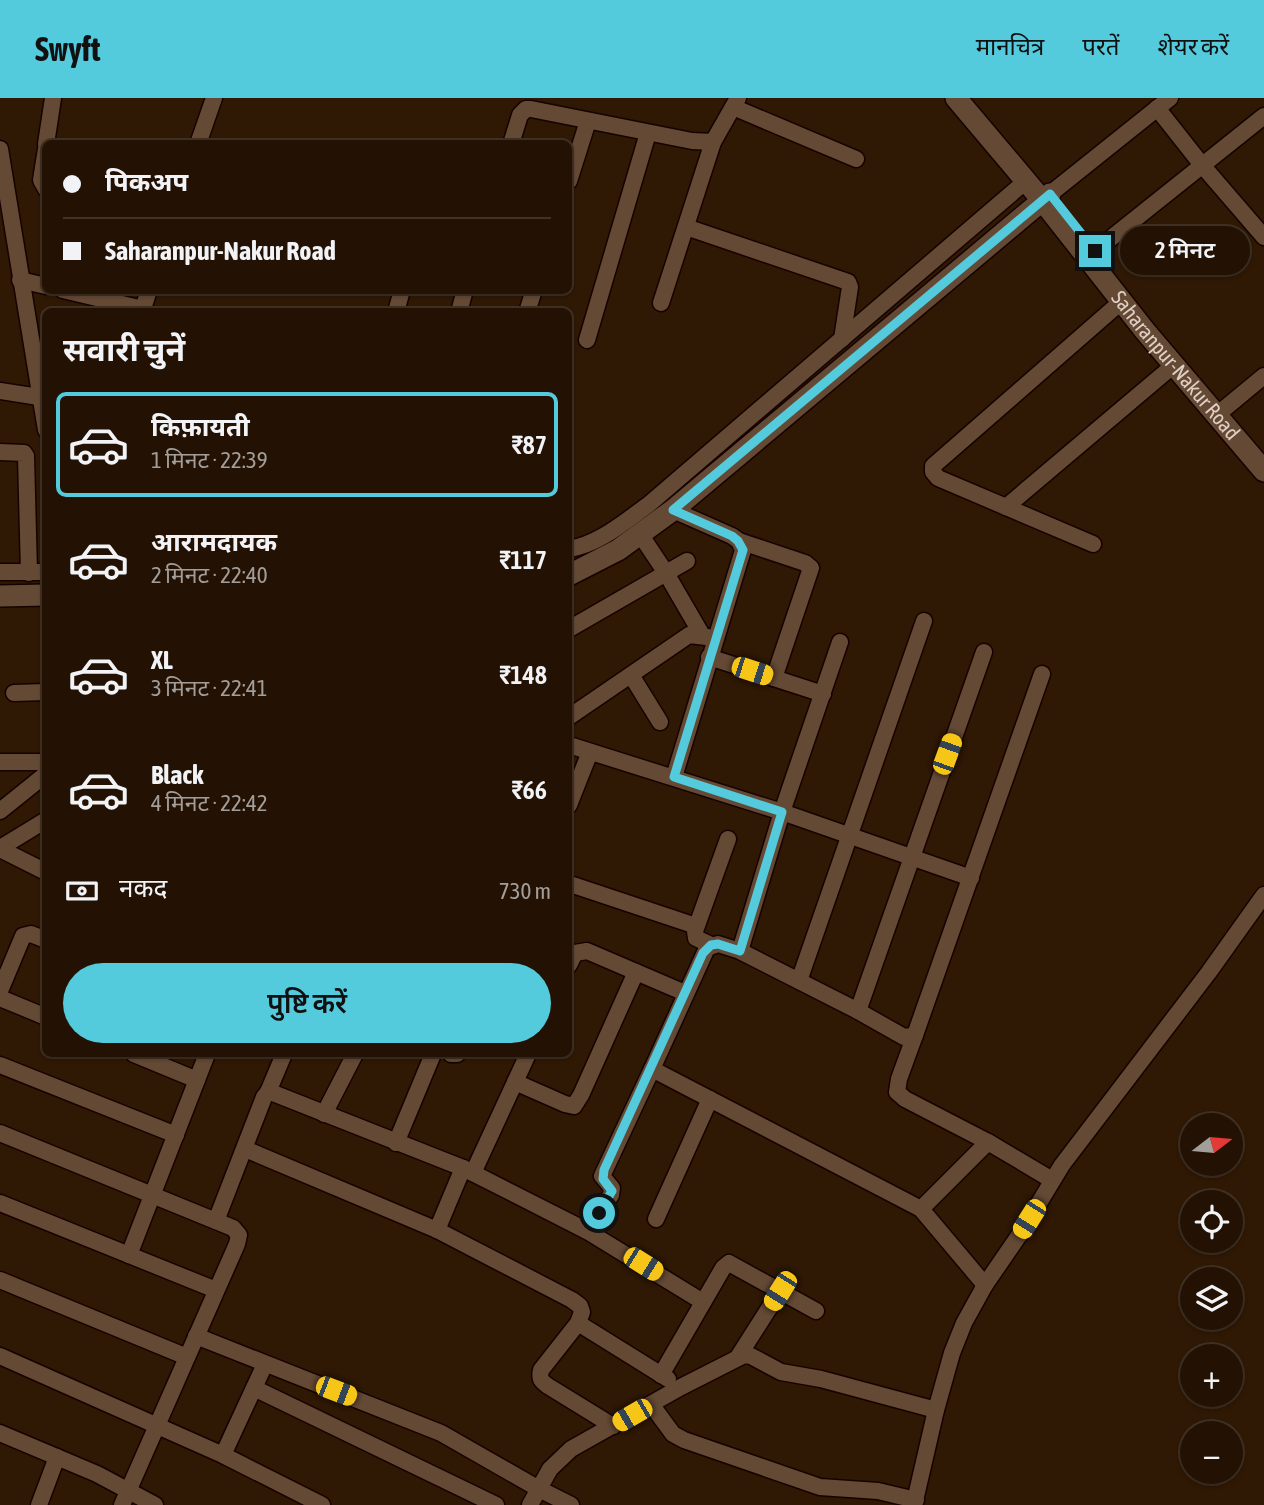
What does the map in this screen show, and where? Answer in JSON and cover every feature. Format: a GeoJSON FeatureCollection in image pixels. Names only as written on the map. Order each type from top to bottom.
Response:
{"type":"FeatureCollection","features":[{"type":"Feature","properties":{"kind":"main road","name":"Saharanpur-Nakur Road"},"geometry":{"type":"LineString","coordinates":[[956,98],[1026,181],[1046,197],[1095,251],[1152,324],[1264,456]]}},
{"type":"Feature","properties":{"kind":"main road","name":"Saharanpur-Nakur Road"},"geometry":{"type":"LineString","coordinates":[[970,98],[1122,301],[1264,471]]}},
{"type":"Feature","properties":{"kind":"main road"},"geometry":{"type":"LineString","coordinates":[[572,573],[618,550],[673,510],[801,389],[1046,197]]}},
{"type":"Feature","properties":{"kind":"main road"},"geometry":{"type":"LineString","coordinates":[[0,596],[42,595]]}},
{"type":"Feature","properties":{"kind":"street"},"geometry":{"type":"LineString","coordinates":[[47,140],[53,98]]}},
{"type":"Feature","properties":{"kind":"street"},"geometry":{"type":"LineString","coordinates":[[199,140],[214,98]]}},
{"type":"Feature","properties":{"kind":"street"},"geometry":{"type":"LineString","coordinates":[[661,303],[713,142],[735,103],[856,159]]}},
{"type":"Feature","properties":{"kind":"street"},"geometry":{"type":"LineString","coordinates":[[1046,197],[1163,103],[1202,165],[1264,237]]}},
{"type":"Feature","properties":{"kind":"street"},"geometry":{"type":"LineString","coordinates":[[512,140],[520,116],[526,109],[703,143],[713,142]]}},
{"type":"Feature","properties":{"kind":"street"},"geometry":{"type":"LineString","coordinates":[[1095,251],[1264,116]]}},
{"type":"Feature","properties":{"kind":"street"},"geometry":{"type":"LineString","coordinates":[[572,172],[588,121]]}},
{"type":"Feature","properties":{"kind":"street"},"geometry":{"type":"LineString","coordinates":[[587,340],[648,133]]}},
{"type":"Feature","properties":{"kind":"street"},"geometry":{"type":"LineString","coordinates":[[0,149],[42,411]]}},
{"type":"Feature","properties":{"kind":"street"},"geometry":{"type":"LineString","coordinates":[[572,548],[611,532],[801,389],[842,339],[1026,181]]}},
{"type":"Feature","properties":{"kind":"street"},"geometry":{"type":"LineString","coordinates":[[685,226],[848,282],[850,287],[842,339]]}},
{"type":"Feature","properties":{"kind":"street"},"geometry":{"type":"LineString","coordinates":[[20,280],[42,285]]}},
{"type":"Feature","properties":{"kind":"street"},"geometry":{"type":"LineString","coordinates":[[79,294],[134,308]]}},
{"type":"Feature","properties":{"kind":"street"},"geometry":{"type":"LineString","coordinates":[[1093,544],[938,478],[933,472],[933,466],[1122,301]]}},
{"type":"Feature","properties":{"kind":"street"},"geometry":{"type":"LineString","coordinates":[[1006,507],[1174,365]]}},
{"type":"Feature","properties":{"kind":"street"},"geometry":{"type":"LineString","coordinates":[[1224,409],[1264,376]]}},
{"type":"Feature","properties":{"kind":"street"},"geometry":{"type":"LineString","coordinates":[[0,391],[39,397]]}},
{"type":"Feature","properties":{"kind":"street"},"geometry":{"type":"LineString","coordinates":[[0,452],[24,453],[26,456],[37,572],[0,572]]}},
{"type":"Feature","properties":{"kind":"street"},"geometry":{"type":"LineString","coordinates":[[673,510],[738,541],[805,563],[811,568],[774,678]]}},
{"type":"Feature","properties":{"kind":"street"},"geometry":{"type":"LineString","coordinates":[[640,534],[708,637]]}},
{"type":"Feature","properties":{"kind":"street"},"geometry":{"type":"LineString","coordinates":[[674,777],[709,657],[708,637],[743,550],[738,541]]}},
{"type":"Feature","properties":{"kind":"street"},"geometry":{"type":"LineString","coordinates":[[572,627],[687,561]]}},
{"type":"Feature","properties":{"kind":"street"},"geometry":{"type":"LineString","coordinates":[[799,981],[924,621]]}},
{"type":"Feature","properties":{"kind":"street"},"geometry":{"type":"LineString","coordinates":[[572,715],[690,635],[708,637]]}},
{"type":"Feature","properties":{"kind":"street"},"geometry":{"type":"LineString","coordinates":[[740,951],[782,812],[840,642]]}},
{"type":"Feature","properties":{"kind":"street"},"geometry":{"type":"LineString","coordinates":[[858,1011],[984,652]]}},
{"type":"Feature","properties":{"kind":"street"},"geometry":{"type":"LineString","coordinates":[[709,657],[823,694]]}},
{"type":"Feature","properties":{"kind":"street"},"geometry":{"type":"LineString","coordinates":[[1042,674],[899,1079],[897,1092],[905,1100],[988,1142],[1052,1180]]}},
{"type":"Feature","properties":{"kind":"street"},"geometry":{"type":"LineString","coordinates":[[631,675],[660,722]]}},
{"type":"Feature","properties":{"kind":"street"},"geometry":{"type":"LineString","coordinates":[[14,693],[42,692]]}},
{"type":"Feature","properties":{"kind":"street"},"geometry":{"type":"LineString","coordinates":[[572,746],[782,812],[971,878]]}},
{"type":"Feature","properties":{"kind":"street"},"geometry":{"type":"LineString","coordinates":[[572,797],[590,752]]}},
{"type":"Feature","properties":{"kind":"street"},"geometry":{"type":"LineString","coordinates":[[0,762],[42,762]]}},
{"type":"Feature","properties":{"kind":"street"},"geometry":{"type":"LineString","coordinates":[[0,811],[42,777]]}},
{"type":"Feature","properties":{"kind":"street"},"geometry":{"type":"LineString","coordinates":[[0,848],[42,822]]}},
{"type":"Feature","properties":{"kind":"street"},"geometry":{"type":"LineString","coordinates":[[728,839],[696,926],[696,939],[740,951],[904,1037],[915,1035]]}},
{"type":"Feature","properties":{"kind":"street"},"geometry":{"type":"LineString","coordinates":[[0,848],[42,870]]}},
{"type":"Feature","properties":{"kind":"street"},"geometry":{"type":"LineString","coordinates":[[573,885],[696,926]]}},
{"type":"Feature","properties":{"kind":"street"},"geometry":{"type":"LineString","coordinates":[[651,1405],[673,1434],[684,1440],[820,1487],[878,1491],[915,1502],[952,1353],[964,1323],[985,1285],[1083,1135],[1209,972],[1264,895]]}},
{"type":"Feature","properties":{"kind":"street"},"geometry":{"type":"LineString","coordinates":[[0,991],[23,936],[31,934],[42,938]]}},
{"type":"Feature","properties":{"kind":"street"},"geometry":{"type":"LineString","coordinates":[[587,1230],[611,1195],[612,1188],[602,1176],[703,953],[711,945]]}},
{"type":"Feature","properties":{"kind":"street"},"geometry":{"type":"LineString","coordinates":[[572,959],[575,953],[587,951],[685,993]]}},
{"type":"Feature","properties":{"kind":"street"},"geometry":{"type":"LineString","coordinates":[[515,1082],[569,1106],[577,1103],[636,972]]}},
{"type":"Feature","properties":{"kind":"street"},"geometry":{"type":"LineString","coordinates":[[0,998],[42,1015]]}},
{"type":"Feature","properties":{"kind":"street"},"geometry":{"type":"LineString","coordinates":[[146,1057],[197,1080]]}},
{"type":"Feature","properties":{"kind":"street"},"geometry":{"type":"LineString","coordinates":[[129,1255],[206,1057]]}},
{"type":"Feature","properties":{"kind":"street"},"geometry":{"type":"LineString","coordinates":[[216,1221],[283,1057]]}},
{"type":"Feature","properties":{"kind":"street"},"geometry":{"type":"LineString","coordinates":[[324,1114],[353,1057]]}},
{"type":"Feature","properties":{"kind":"street"},"geometry":{"type":"LineString","coordinates":[[396,1143],[432,1057]]}},
{"type":"Feature","properties":{"kind":"street"},"geometry":{"type":"LineString","coordinates":[[437,1230],[527,1057]]}},
{"type":"Feature","properties":{"kind":"street"},"geometry":{"type":"LineString","coordinates":[[0,1065],[176,1135]]}},
{"type":"Feature","properties":{"kind":"street"},"geometry":{"type":"LineString","coordinates":[[652,1069],[921,1209],[985,1285]]}},
{"type":"Feature","properties":{"kind":"street"},"geometry":{"type":"LineString","coordinates":[[268,1092],[468,1171],[587,1230],[704,1302]]}},
{"type":"Feature","properties":{"kind":"street"},"geometry":{"type":"LineString","coordinates":[[656,1219],[710,1099]]}},
{"type":"Feature","properties":{"kind":"street"},"geometry":{"type":"LineString","coordinates":[[0,1133],[153,1194],[237,1230],[239,1235],[125,1498]]}},
{"type":"Feature","properties":{"kind":"street"},"geometry":{"type":"LineString","coordinates":[[921,1209],[988,1142]]}},
{"type":"Feature","properties":{"kind":"street"},"geometry":{"type":"LineString","coordinates":[[245,1149],[437,1230],[580,1306],[582,1312],[578,1322],[541,1370],[541,1381],[614,1426]]}},
{"type":"Feature","properties":{"kind":"street"},"geometry":{"type":"LineString","coordinates":[[0,1202],[216,1290]]}},
{"type":"Feature","properties":{"kind":"street"},"geometry":{"type":"LineString","coordinates":[[661,1375],[723,1268],[729,1263],[816,1311]]}},
{"type":"Feature","properties":{"kind":"street"},"geometry":{"type":"LineString","coordinates":[[0,1280],[187,1357]]}},
{"type":"Feature","properties":{"kind":"street"},"geometry":{"type":"LineString","coordinates":[[738,1357],[780,1291]]}},
{"type":"Feature","properties":{"kind":"street"},"geometry":{"type":"LineString","coordinates":[[578,1322],[681,1387]]}},
{"type":"Feature","properties":{"kind":"street"},"geometry":{"type":"LineString","coordinates":[[196,1336],[442,1433],[571,1505]]}},
{"type":"Feature","properties":{"kind":"street"},"geometry":{"type":"LineString","coordinates":[[0,1356],[157,1424],[322,1505]]}},
{"type":"Feature","properties":{"kind":"street"},"geometry":{"type":"LineString","coordinates":[[530,1505],[550,1469],[586,1440],[738,1357],[751,1356],[782,1373],[821,1379],[936,1410]]}},
{"type":"Feature","properties":{"kind":"street"},"geometry":{"type":"LineString","coordinates":[[223,1455],[265,1364]]}},
{"type":"Feature","properties":{"kind":"street"},"geometry":{"type":"LineString","coordinates":[[254,1388],[496,1505]]}},
{"type":"Feature","properties":{"kind":"street"},"geometry":{"type":"LineString","coordinates":[[0,1433],[97,1474],[125,1498],[155,1505]]}},
{"type":"Feature","properties":{"kind":"street"},"geometry":{"type":"LineString","coordinates":[[38,1505],[57,1457]]}},
{"type":"Feature","properties":{"kind":"route"},"geometry":{"type":"LineString","coordinates":[[599,1213],[612,1191],[603,1179],[604,1170],[703,953],[711,945],[718,944],[740,951],[782,812],[674,777],[743,550],[732,536],[673,510],[1050,194],[1095,251]]}}]}
